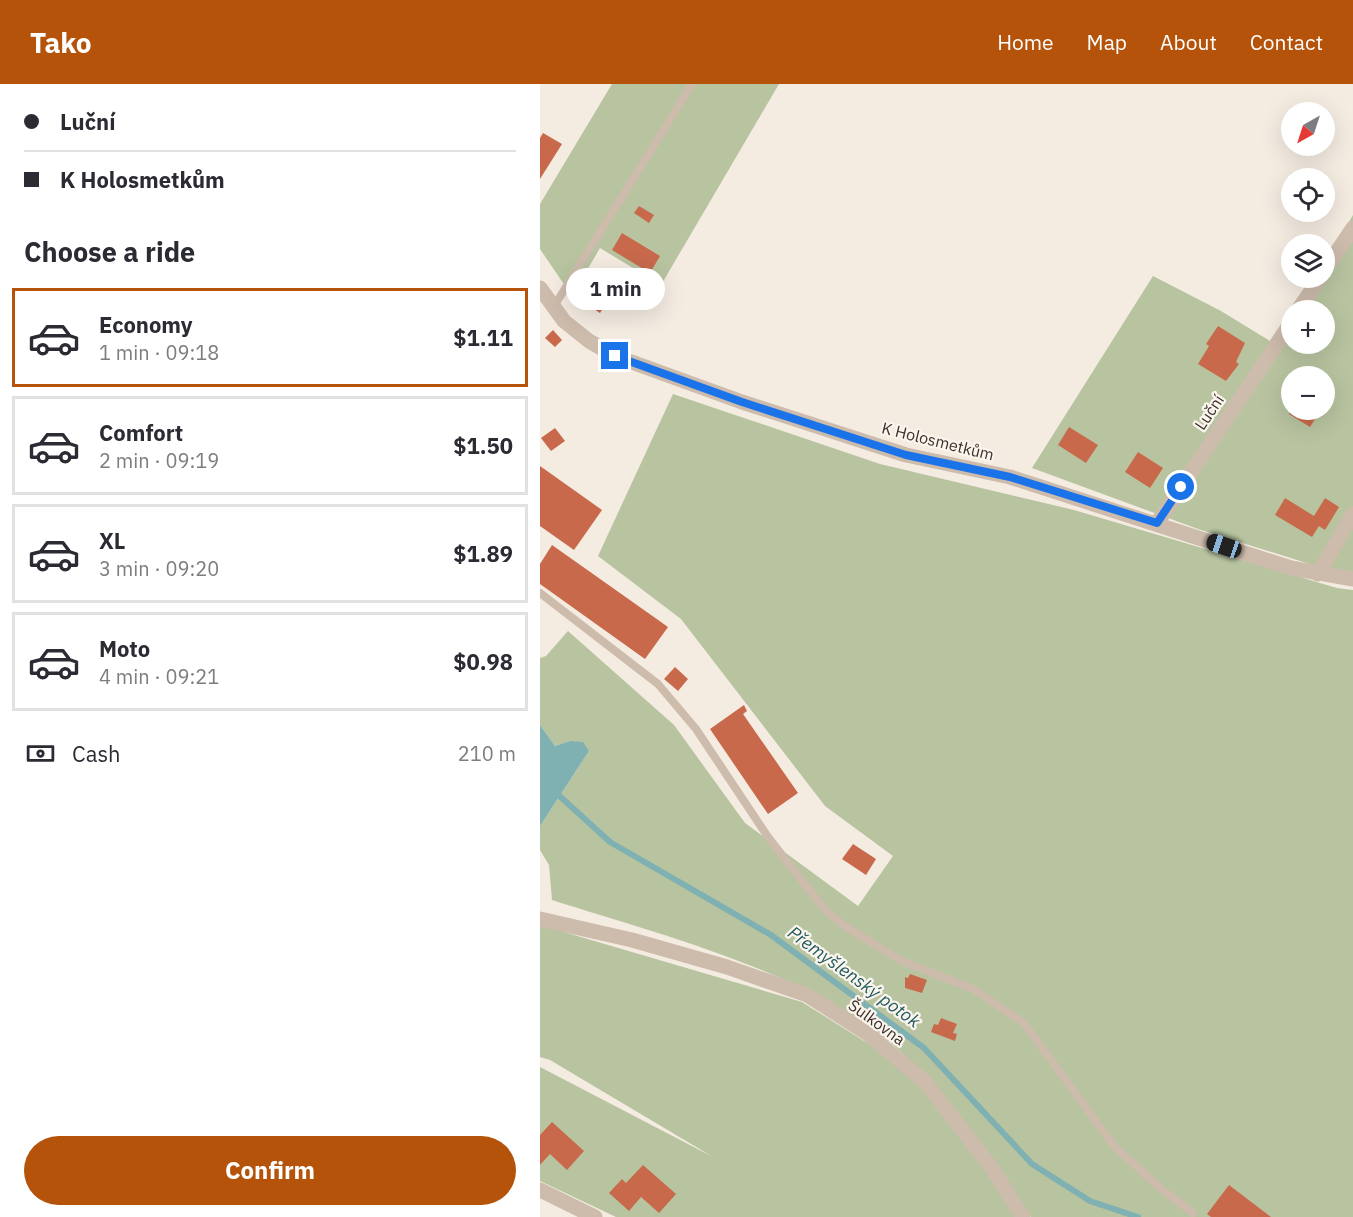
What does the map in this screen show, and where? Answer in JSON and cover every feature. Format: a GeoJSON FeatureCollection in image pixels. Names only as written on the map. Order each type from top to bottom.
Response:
{"type":"FeatureCollection","features":[{"type":"Feature","properties":{"kind":"street"},"geometry":{"type":"LineString","coordinates":[[1335,255],[1353,228]]}},
{"type":"Feature","properties":{"kind":"street","name":"K Holosmetkům"},"geometry":{"type":"LineString","coordinates":[[540,288],[564,321],[589,341],[615,356],[742,402],[906,455],[1010,477],[1318,574],[1353,579]]}},
{"type":"Feature","properties":{"kind":"street","name":"Luční"},"geometry":{"type":"LineString","coordinates":[[1157,523],[1281,337]]}},
{"type":"Feature","properties":{"kind":"street"},"geometry":{"type":"LineString","coordinates":[[1318,574],[1353,514]]}},
{"type":"Feature","properties":{"kind":"street","name":"Šulkovna"},"geometry":{"type":"LineString","coordinates":[[540,919],[643,943],[727,967],[807,995],[868,1034],[925,1082],[992,1167],[1023,1217]]}},
{"type":"Feature","properties":{"kind":"street"},"geometry":{"type":"LineString","coordinates":[[540,1190],[595,1217]]}},
{"type":"Feature","properties":{"kind":"lane"},"geometry":{"type":"LineString","coordinates":[[553,308],[692,84]]}},
{"type":"Feature","properties":{"kind":"lane"},"geometry":{"type":"LineString","coordinates":[[540,593],[658,684],[696,729],[768,837],[825,910],[846,927],[902,961],[973,989],[1024,1023],[1114,1146],[1159,1187],[1193,1213]]}},
{"type":"Feature","properties":{"kind":"green space"},"geometry":{"type":"Polygon","coordinates":[[[612,84],[779,84],[661,285],[600,248],[572,296],[540,249],[540,204],[612,84]]]}},
{"type":"Feature","properties":{"kind":"green space"},"geometry":{"type":"Polygon","coordinates":[[[1353,215],[1353,573],[1335,572],[1198,529],[1032,468],[1153,276],[1221,311],[1275,344],[1281,334],[1281,354],[1335,354],[1335,300],[1302,300],[1309,288],[1335,288],[1335,245],[1353,215]]]}},
{"type":"Feature","properties":{"kind":"green space"},"geometry":{"type":"Polygon","coordinates":[[[673,394],[880,464],[1074,510],[1337,588],[1353,590],[1353,1217],[1031,1217],[974,1141],[1017,1217],[616,1217],[540,1181],[540,1067],[713,1157],[550,1060],[540,1057],[540,925],[802,1002],[928,1081],[895,1046],[853,1016],[806,990],[755,967],[701,947],[552,900],[549,865],[540,850],[540,826],[589,751],[570,741],[555,746],[540,725],[540,658],[546,656],[568,631],[674,725],[745,823],[858,906],[893,856],[825,806],[681,619],[598,556],[673,394]]]}},
{"type":"Feature","properties":{"kind":"water"},"geometry":{"type":"Polygon","coordinates":[[[540,725],[555,746],[570,741],[583,742],[589,751],[540,826],[540,725]]]}},
{"type":"Feature","properties":{"kind":"building"},"geometry":{"type":"Polygon","coordinates":[[[543,133],[562,144],[540,179],[540,138],[543,133]]]}},
{"type":"Feature","properties":{"kind":"building"},"geometry":{"type":"Polygon","coordinates":[[[639,206],[654,215],[649,223],[634,213],[639,206]]]}},
{"type":"Feature","properties":{"kind":"building"},"geometry":{"type":"Polygon","coordinates":[[[622,233],[660,256],[650,273],[612,250],[622,233]]]}},
{"type":"Feature","properties":{"kind":"building"},"geometry":{"type":"Polygon","coordinates":[[[595,275],[616,288],[600,313],[580,300],[595,275]]]}},
{"type":"Feature","properties":{"kind":"building"},"geometry":{"type":"Polygon","coordinates":[[[1218,326],[1245,343],[1236,362],[1239,364],[1226,381],[1198,364],[1209,346],[1206,344],[1218,326]]]}},
{"type":"Feature","properties":{"kind":"building"},"geometry":{"type":"Polygon","coordinates":[[[553,330],[562,340],[555,347],[545,338],[553,330]]]}},
{"type":"Feature","properties":{"kind":"building"},"geometry":{"type":"Polygon","coordinates":[[[1299,420],[1315,420],[1310,427],[1299,420]]]}},
{"type":"Feature","properties":{"kind":"building"},"geometry":{"type":"Polygon","coordinates":[[[1069,427],[1098,445],[1086,463],[1058,445],[1069,427]]]}},
{"type":"Feature","properties":{"kind":"building"},"geometry":{"type":"Polygon","coordinates":[[[555,428],[565,441],[551,451],[541,438],[555,428]]]}},
{"type":"Feature","properties":{"kind":"building"},"geometry":{"type":"Polygon","coordinates":[[[1138,452],[1163,468],[1150,488],[1125,472],[1138,452]]]}},
{"type":"Feature","properties":{"kind":"building"},"geometry":{"type":"Polygon","coordinates":[[[540,466],[602,510],[574,550],[540,526],[540,466]]]}},
{"type":"Feature","properties":{"kind":"building"},"geometry":{"type":"Polygon","coordinates":[[[1285,498],[1314,516],[1325,498],[1339,507],[1325,530],[1319,526],[1312,537],[1275,515],[1285,498]]]}},
{"type":"Feature","properties":{"kind":"building"},"geometry":{"type":"Polygon","coordinates":[[[552,545],[668,627],[645,659],[540,584],[540,564],[552,545]]]}},
{"type":"Feature","properties":{"kind":"building"},"geometry":{"type":"Polygon","coordinates":[[[675,667],[688,679],[678,691],[664,679],[675,667]]]}},
{"type":"Feature","properties":{"kind":"building"},"geometry":{"type":"Polygon","coordinates":[[[744,705],[747,711],[743,714],[798,793],[768,814],[710,729],[744,705]]]}},
{"type":"Feature","properties":{"kind":"building"},"geometry":{"type":"Polygon","coordinates":[[[853,844],[876,859],[866,875],[842,859],[853,844]]]}},
{"type":"Feature","properties":{"kind":"building"},"geometry":{"type":"Polygon","coordinates":[[[910,974],[927,980],[922,993],[905,988],[905,977],[908,978],[910,974]]]}},
{"type":"Feature","properties":{"kind":"building"},"geometry":{"type":"Polygon","coordinates":[[[941,1018],[957,1024],[953,1033],[957,1034],[955,1041],[931,1032],[934,1024],[938,1025],[941,1018]]]}},
{"type":"Feature","properties":{"kind":"building"},"geometry":{"type":"Polygon","coordinates":[[[552,1122],[584,1151],[567,1170],[550,1154],[540,1165],[540,1135],[552,1122]]]}},
{"type":"Feature","properties":{"kind":"building"},"geometry":{"type":"Polygon","coordinates":[[[643,1165],[676,1194],[659,1213],[641,1197],[629,1211],[609,1193],[622,1179],[626,1183],[643,1165]]]}},
{"type":"Feature","properties":{"kind":"building"},"geometry":{"type":"Polygon","coordinates":[[[1229,1185],[1271,1217],[1211,1217],[1207,1214],[1229,1185]]]}},
{"type":"Feature","properties":{"kind":"waterway","name":"Přemyšlenský potok"},"geometry":{"type":"LineString","coordinates":[[553,790],[610,842],[771,935],[924,1048],[1032,1164],[1090,1201],[1138,1217]]}},
{"type":"Feature","properties":{"kind":"route"},"geometry":{"type":"LineString","coordinates":[[615,356],[742,402],[906,455],[1010,477],[1157,523],[1181,487]]}}]}
